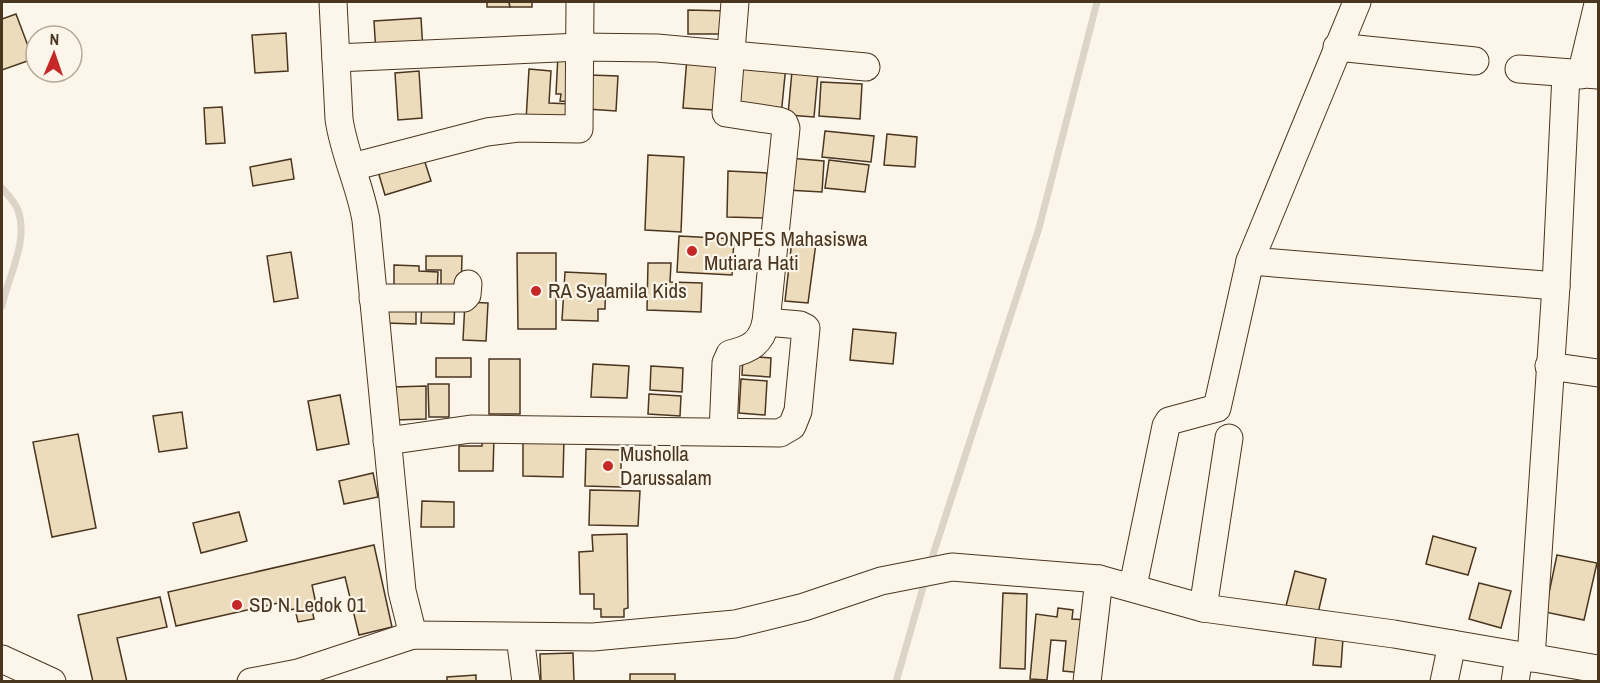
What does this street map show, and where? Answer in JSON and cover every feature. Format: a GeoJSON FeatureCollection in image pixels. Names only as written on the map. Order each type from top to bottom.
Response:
{"type":"FeatureCollection","features":[{"type":"Feature","properties":{"kind":"street"},"geometry":{"type":"LineString","coordinates":[[333,2],[342,138],[366,219],[402,591],[413,635]]}},
{"type":"Feature","properties":{"kind":"street"},"geometry":{"type":"LineString","coordinates":[[352,167],[488,132],[518,128],[579,129],[580,2]]}},
{"type":"Feature","properties":{"kind":"street"},"geometry":{"type":"LineString","coordinates":[[723,432],[726,363],[730,354],[749,349],[756,344],[763,335],[766,322],[786,128],[784,123],[779,121],[726,113],[735,2]]}},
{"type":"Feature","properties":{"kind":"street"},"geometry":{"type":"LineString","coordinates":[[1133,586],[1166,426],[1169,421],[1217,408],[1250,261],[1357,2]]}},
{"type":"Feature","properties":{"kind":"street"},"geometry":{"type":"LineString","coordinates":[[1522,665],[1556,286],[1582,75],[1599,4]]}},
{"type":"Feature","properties":{"kind":"street"},"geometry":{"type":"LineString","coordinates":[[336,58],[580,47],[657,48],[866,67]]}},
{"type":"Feature","properties":{"kind":"street"},"geometry":{"type":"LineString","coordinates":[[1337,47],[1475,61]]}},
{"type":"Feature","properties":{"kind":"street"},"geometry":{"type":"LineString","coordinates":[[1519,69],[1582,75]]}},
{"type":"Feature","properties":{"kind":"street"},"geometry":{"type":"LineString","coordinates":[[1250,261],[1556,286]]}},
{"type":"Feature","properties":{"kind":"street"},"geometry":{"type":"LineString","coordinates":[[373,298],[464,298],[467,295],[468,284]]}},
{"type":"Feature","properties":{"kind":"street"},"geometry":{"type":"LineString","coordinates":[[387,441],[471,429],[780,433],[792,426],[798,411],[806,328],[800,325],[766,322]]}},
{"type":"Feature","properties":{"kind":"street"},"geometry":{"type":"LineString","coordinates":[[1549,366],[1599,373]]}},
{"type":"Feature","properties":{"kind":"street"},"geometry":{"type":"LineString","coordinates":[[1203,608],[1229,438]]}},
{"type":"Feature","properties":{"kind":"street"},"geometry":{"type":"LineString","coordinates":[[251,681],[297,677],[413,635],[593,637],[735,624],[804,607],[881,581],[952,567],[1050,573],[1099,579],[1133,586],[1203,608],[1452,644],[1522,665],[1599,669]]}},
{"type":"Feature","properties":{"kind":"street"},"geometry":{"type":"LineString","coordinates":[[1087,681],[1099,579]]}},
{"type":"Feature","properties":{"kind":"street"},"geometry":{"type":"LineString","coordinates":[[520,637],[526,681]]}},
{"type":"Feature","properties":{"kind":"street"},"geometry":{"type":"LineString","coordinates":[[1444,681],[1452,644]]}},
{"type":"Feature","properties":{"kind":"street"},"geometry":{"type":"LineString","coordinates":[[2,659],[52,681]]}},
{"type":"Feature","properties":{"kind":"building"},"geometry":{"type":"Polygon","coordinates":[[[487,2],[509,2],[510,7],[487,7],[487,2]]]}},
{"type":"Feature","properties":{"kind":"building"},"geometry":{"type":"Polygon","coordinates":[[[509,2],[532,2],[532,7],[510,7],[509,2]]]}},
{"type":"Feature","properties":{"kind":"building"},"geometry":{"type":"Polygon","coordinates":[[[688,10],[730,11],[729,34],[688,34],[688,10]]]}},
{"type":"Feature","properties":{"kind":"building"},"geometry":{"type":"Polygon","coordinates":[[[16,14],[24,35],[24,62],[2,70],[2,19],[16,14]]]}},
{"type":"Feature","properties":{"kind":"building"},"geometry":{"type":"Polygon","coordinates":[[[421,18],[423,51],[376,54],[374,21],[421,18]]]}},
{"type":"Feature","properties":{"kind":"building"},"geometry":{"type":"Polygon","coordinates":[[[286,33],[288,71],[255,73],[252,35],[286,33]]]}},
{"type":"Feature","properties":{"kind":"building"},"geometry":{"type":"Polygon","coordinates":[[[558,55],[576,56],[573,102],[560,101],[561,94],[556,94],[558,55]]]}},
{"type":"Feature","properties":{"kind":"building"},"geometry":{"type":"Polygon","coordinates":[[[687,57],[719,59],[714,110],[683,108],[687,57]]]}},
{"type":"Feature","properties":{"kind":"building"},"geometry":{"type":"Polygon","coordinates":[[[732,60],[786,65],[781,116],[727,111],[732,60]]]}},
{"type":"Feature","properties":{"kind":"building"},"geometry":{"type":"Polygon","coordinates":[[[529,69],[551,71],[549,103],[572,104],[571,123],[526,121],[529,69]]]}},
{"type":"Feature","properties":{"kind":"building"},"geometry":{"type":"Polygon","coordinates":[[[419,71],[422,118],[398,120],[395,73],[419,71]]]}},
{"type":"Feature","properties":{"kind":"building"},"geometry":{"type":"Polygon","coordinates":[[[792,71],[818,73],[814,117],[788,115],[792,71]]]}},
{"type":"Feature","properties":{"kind":"building"},"geometry":{"type":"Polygon","coordinates":[[[589,75],[618,76],[616,111],[587,109],[589,75]]]}},
{"type":"Feature","properties":{"kind":"building"},"geometry":{"type":"Polygon","coordinates":[[[821,82],[862,84],[860,119],[819,116],[821,82]]]}},
{"type":"Feature","properties":{"kind":"building"},"geometry":{"type":"Polygon","coordinates":[[[222,107],[225,143],[206,144],[204,108],[222,107]]]}},
{"type":"Feature","properties":{"kind":"building"},"geometry":{"type":"Polygon","coordinates":[[[825,131],[874,136],[871,162],[822,157],[825,131]]]}},
{"type":"Feature","properties":{"kind":"building"},"geometry":{"type":"Polygon","coordinates":[[[887,134],[917,137],[915,167],[884,165],[887,134]]]}},
{"type":"Feature","properties":{"kind":"building"},"geometry":{"type":"Polygon","coordinates":[[[422,153],[431,181],[385,195],[377,168],[422,153]]]}},
{"type":"Feature","properties":{"kind":"building"},"geometry":{"type":"Polygon","coordinates":[[[648,155],[684,157],[681,232],[645,230],[648,155]]]}},
{"type":"Feature","properties":{"kind":"building"},"geometry":{"type":"Polygon","coordinates":[[[789,158],[824,161],[822,192],[787,190],[789,158]]]}},
{"type":"Feature","properties":{"kind":"building"},"geometry":{"type":"Polygon","coordinates":[[[291,159],[294,179],[253,186],[250,167],[291,159]]]}},
{"type":"Feature","properties":{"kind":"building"},"geometry":{"type":"Polygon","coordinates":[[[829,160],[869,165],[865,192],[825,188],[829,160]]]}},
{"type":"Feature","properties":{"kind":"building"},"geometry":{"type":"Polygon","coordinates":[[[728,171],[767,173],[765,218],[727,217],[728,171]]]}},
{"type":"Feature","properties":{"kind":"building"},"geometry":{"type":"Polygon","coordinates":[[[679,236],[734,239],[732,275],[677,272],[679,236]]]}},
{"type":"Feature","properties":{"kind":"building"},"geometry":{"type":"Polygon","coordinates":[[[792,240],[816,243],[808,303],[785,301],[792,240]]]}},
{"type":"Feature","properties":{"kind":"building"},"geometry":{"type":"Polygon","coordinates":[[[291,252],[298,298],[274,302],[267,256],[291,252]]]}},
{"type":"Feature","properties":{"kind":"building"},"geometry":{"type":"Polygon","coordinates":[[[517,253],[556,253],[556,329],[518,329],[517,253]]]}},
{"type":"Feature","properties":{"kind":"building"},"geometry":{"type":"Polygon","coordinates":[[[426,256],[462,256],[461,295],[441,295],[441,270],[426,270],[426,256]]]}},
{"type":"Feature","properties":{"kind":"building"},"geometry":{"type":"Polygon","coordinates":[[[648,263],[671,263],[670,282],[702,283],[701,312],[647,310],[648,263]]]}},
{"type":"Feature","properties":{"kind":"building"},"geometry":{"type":"Polygon","coordinates":[[[394,265],[419,266],[419,271],[438,272],[437,294],[394,292],[394,265]]]}},
{"type":"Feature","properties":{"kind":"building"},"geometry":{"type":"Polygon","coordinates":[[[565,272],[606,274],[605,309],[598,309],[598,321],[562,320],[565,272]]]}},
{"type":"Feature","properties":{"kind":"building"},"geometry":{"type":"Polygon","coordinates":[[[422,299],[455,300],[454,324],[421,323],[422,299]]]}},
{"type":"Feature","properties":{"kind":"building"},"geometry":{"type":"Polygon","coordinates":[[[387,302],[416,302],[416,324],[386,323],[387,302]]]}},
{"type":"Feature","properties":{"kind":"building"},"geometry":{"type":"Polygon","coordinates":[[[465,302],[488,303],[486,341],[463,340],[465,302]]]}},
{"type":"Feature","properties":{"kind":"building"},"geometry":{"type":"Polygon","coordinates":[[[853,329],[896,333],[893,364],[850,360],[853,329]]]}},
{"type":"Feature","properties":{"kind":"building"},"geometry":{"type":"Polygon","coordinates":[[[743,356],[771,358],[770,377],[742,375],[743,356]]]}},
{"type":"Feature","properties":{"kind":"building"},"geometry":{"type":"Polygon","coordinates":[[[436,358],[471,358],[471,377],[436,377],[436,358]]]}},
{"type":"Feature","properties":{"kind":"building"},"geometry":{"type":"Polygon","coordinates":[[[489,359],[520,359],[520,414],[489,414],[489,359]]]}},
{"type":"Feature","properties":{"kind":"building"},"geometry":{"type":"Polygon","coordinates":[[[593,364],[629,366],[627,398],[591,397],[593,364]]]}},
{"type":"Feature","properties":{"kind":"building"},"geometry":{"type":"Polygon","coordinates":[[[651,366],[683,368],[682,392],[650,390],[651,366]]]}},
{"type":"Feature","properties":{"kind":"building"},"geometry":{"type":"Polygon","coordinates":[[[741,379],[767,381],[765,415],[739,413],[741,379]]]}},
{"type":"Feature","properties":{"kind":"building"},"geometry":{"type":"Polygon","coordinates":[[[428,384],[449,384],[449,417],[429,417],[428,384]]]}},
{"type":"Feature","properties":{"kind":"building"},"geometry":{"type":"Polygon","coordinates":[[[426,386],[426,419],[394,420],[393,387],[426,386]]]}},
{"type":"Feature","properties":{"kind":"building"},"geometry":{"type":"Polygon","coordinates":[[[649,394],[681,396],[680,416],[648,414],[649,394]]]}},
{"type":"Feature","properties":{"kind":"building"},"geometry":{"type":"Polygon","coordinates":[[[340,395],[349,444],[317,450],[308,401],[340,395]]]}},
{"type":"Feature","properties":{"kind":"building"},"geometry":{"type":"Polygon","coordinates":[[[182,412],[187,448],[159,452],[153,416],[182,412]]]}},
{"type":"Feature","properties":{"kind":"building"},"geometry":{"type":"Polygon","coordinates":[[[78,434],[96,528],[52,537],[33,442],[78,434]]]}},
{"type":"Feature","properties":{"kind":"building"},"geometry":{"type":"Polygon","coordinates":[[[482,437],[494,437],[493,471],[459,471],[459,446],[482,446],[482,437]]]}},
{"type":"Feature","properties":{"kind":"building"},"geometry":{"type":"Polygon","coordinates":[[[523,437],[564,438],[563,477],[523,476],[523,437]]]}},
{"type":"Feature","properties":{"kind":"building"},"geometry":{"type":"Polygon","coordinates":[[[586,449],[621,450],[621,487],[585,486],[586,449]]]}},
{"type":"Feature","properties":{"kind":"building"},"geometry":{"type":"Polygon","coordinates":[[[373,473],[378,497],[344,504],[339,481],[373,473]]]}},
{"type":"Feature","properties":{"kind":"building"},"geometry":{"type":"Polygon","coordinates":[[[590,490],[640,491],[638,526],[589,525],[590,490]]]}},
{"type":"Feature","properties":{"kind":"building"},"geometry":{"type":"Polygon","coordinates":[[[422,501],[454,502],[454,527],[421,527],[422,501]]]}},
{"type":"Feature","properties":{"kind":"building"},"geometry":{"type":"Polygon","coordinates":[[[239,512],[247,541],[201,553],[193,523],[239,512]]]}},
{"type":"Feature","properties":{"kind":"building"},"geometry":{"type":"Polygon","coordinates":[[[627,534],[628,608],[624,609],[624,617],[601,617],[601,609],[594,609],[594,594],[580,594],[579,552],[593,551],[592,535],[627,534]]]}},
{"type":"Feature","properties":{"kind":"building"},"geometry":{"type":"Polygon","coordinates":[[[1433,536],[1476,548],[1468,575],[1426,564],[1433,536]]]}},
{"type":"Feature","properties":{"kind":"building"},"geometry":{"type":"Polygon","coordinates":[[[374,545],[392,627],[359,635],[345,577],[312,585],[316,604],[311,605],[314,619],[298,622],[295,609],[285,611],[283,602],[176,626],[168,592],[374,545]]]}},
{"type":"Feature","properties":{"kind":"building"},"geometry":{"type":"Polygon","coordinates":[[[1557,555],[1597,563],[1584,620],[1545,612],[1557,555]]]}},
{"type":"Feature","properties":{"kind":"building"},"geometry":{"type":"Polygon","coordinates":[[[1295,571],[1326,579],[1318,613],[1286,606],[1295,571]]]}},
{"type":"Feature","properties":{"kind":"building"},"geometry":{"type":"Polygon","coordinates":[[[1479,583],[1511,591],[1501,628],[1469,619],[1479,583]]]}},
{"type":"Feature","properties":{"kind":"building"},"geometry":{"type":"Polygon","coordinates":[[[1003,593],[1027,594],[1025,669],[1000,668],[1003,593]]]}},
{"type":"Feature","properties":{"kind":"building"},"geometry":{"type":"Polygon","coordinates":[[[160,597],[167,627],[117,638],[127,682],[93,682],[78,615],[160,597]]]}},
{"type":"Feature","properties":{"kind":"building"},"geometry":{"type":"Polygon","coordinates":[[[1058,608],[1073,610],[1072,619],[1087,620],[1083,673],[1063,671],[1066,641],[1051,640],[1047,680],[1030,679],[1036,614],[1057,617],[1058,608]]]}},
{"type":"Feature","properties":{"kind":"building"},"geometry":{"type":"Polygon","coordinates":[[[1316,635],[1343,638],[1341,667],[1313,665],[1316,635]]]}},
{"type":"Feature","properties":{"kind":"building"},"geometry":{"type":"Polygon","coordinates":[[[573,653],[574,682],[541,682],[540,654],[573,653]]]}},
{"type":"Feature","properties":{"kind":"building"},"geometry":{"type":"Polygon","coordinates":[[[630,674],[675,674],[675,682],[630,682],[630,674]]]}},
{"type":"Feature","properties":{"kind":"building"},"geometry":{"type":"Polygon","coordinates":[[[476,675],[476,682],[447,682],[447,677],[476,675]]]}},
{"type":"Feature","properties":{"kind":"waterway"},"geometry":{"type":"LineString","coordinates":[[930,564],[1039,228],[1097,2]]}},
{"type":"Feature","properties":{"kind":"waterway"},"geometry":{"type":"LineString","coordinates":[[2,188],[13,201],[21,222],[19,247],[2,306]]}},
{"type":"Feature","properties":{"kind":"waterway"},"geometry":{"type":"LineString","coordinates":[[896,682],[926,577]]}},
{"type":"Feature","properties":{"kind":"place","name":"PONPES Mahasiswa Mutiara Hati"},"geometry":{"type":"Point","coordinates":[692,251]}},
{"type":"Feature","properties":{"kind":"place","name":"RA Syaamila Kids"},"geometry":{"type":"Point","coordinates":[536,291]}},
{"type":"Feature","properties":{"kind":"place","name":"Musholla Darussalam"},"geometry":{"type":"Point","coordinates":[608,466]}},
{"type":"Feature","properties":{"kind":"place","name":"SD N Ledok 01"},"geometry":{"type":"Point","coordinates":[237,605]}}]}
